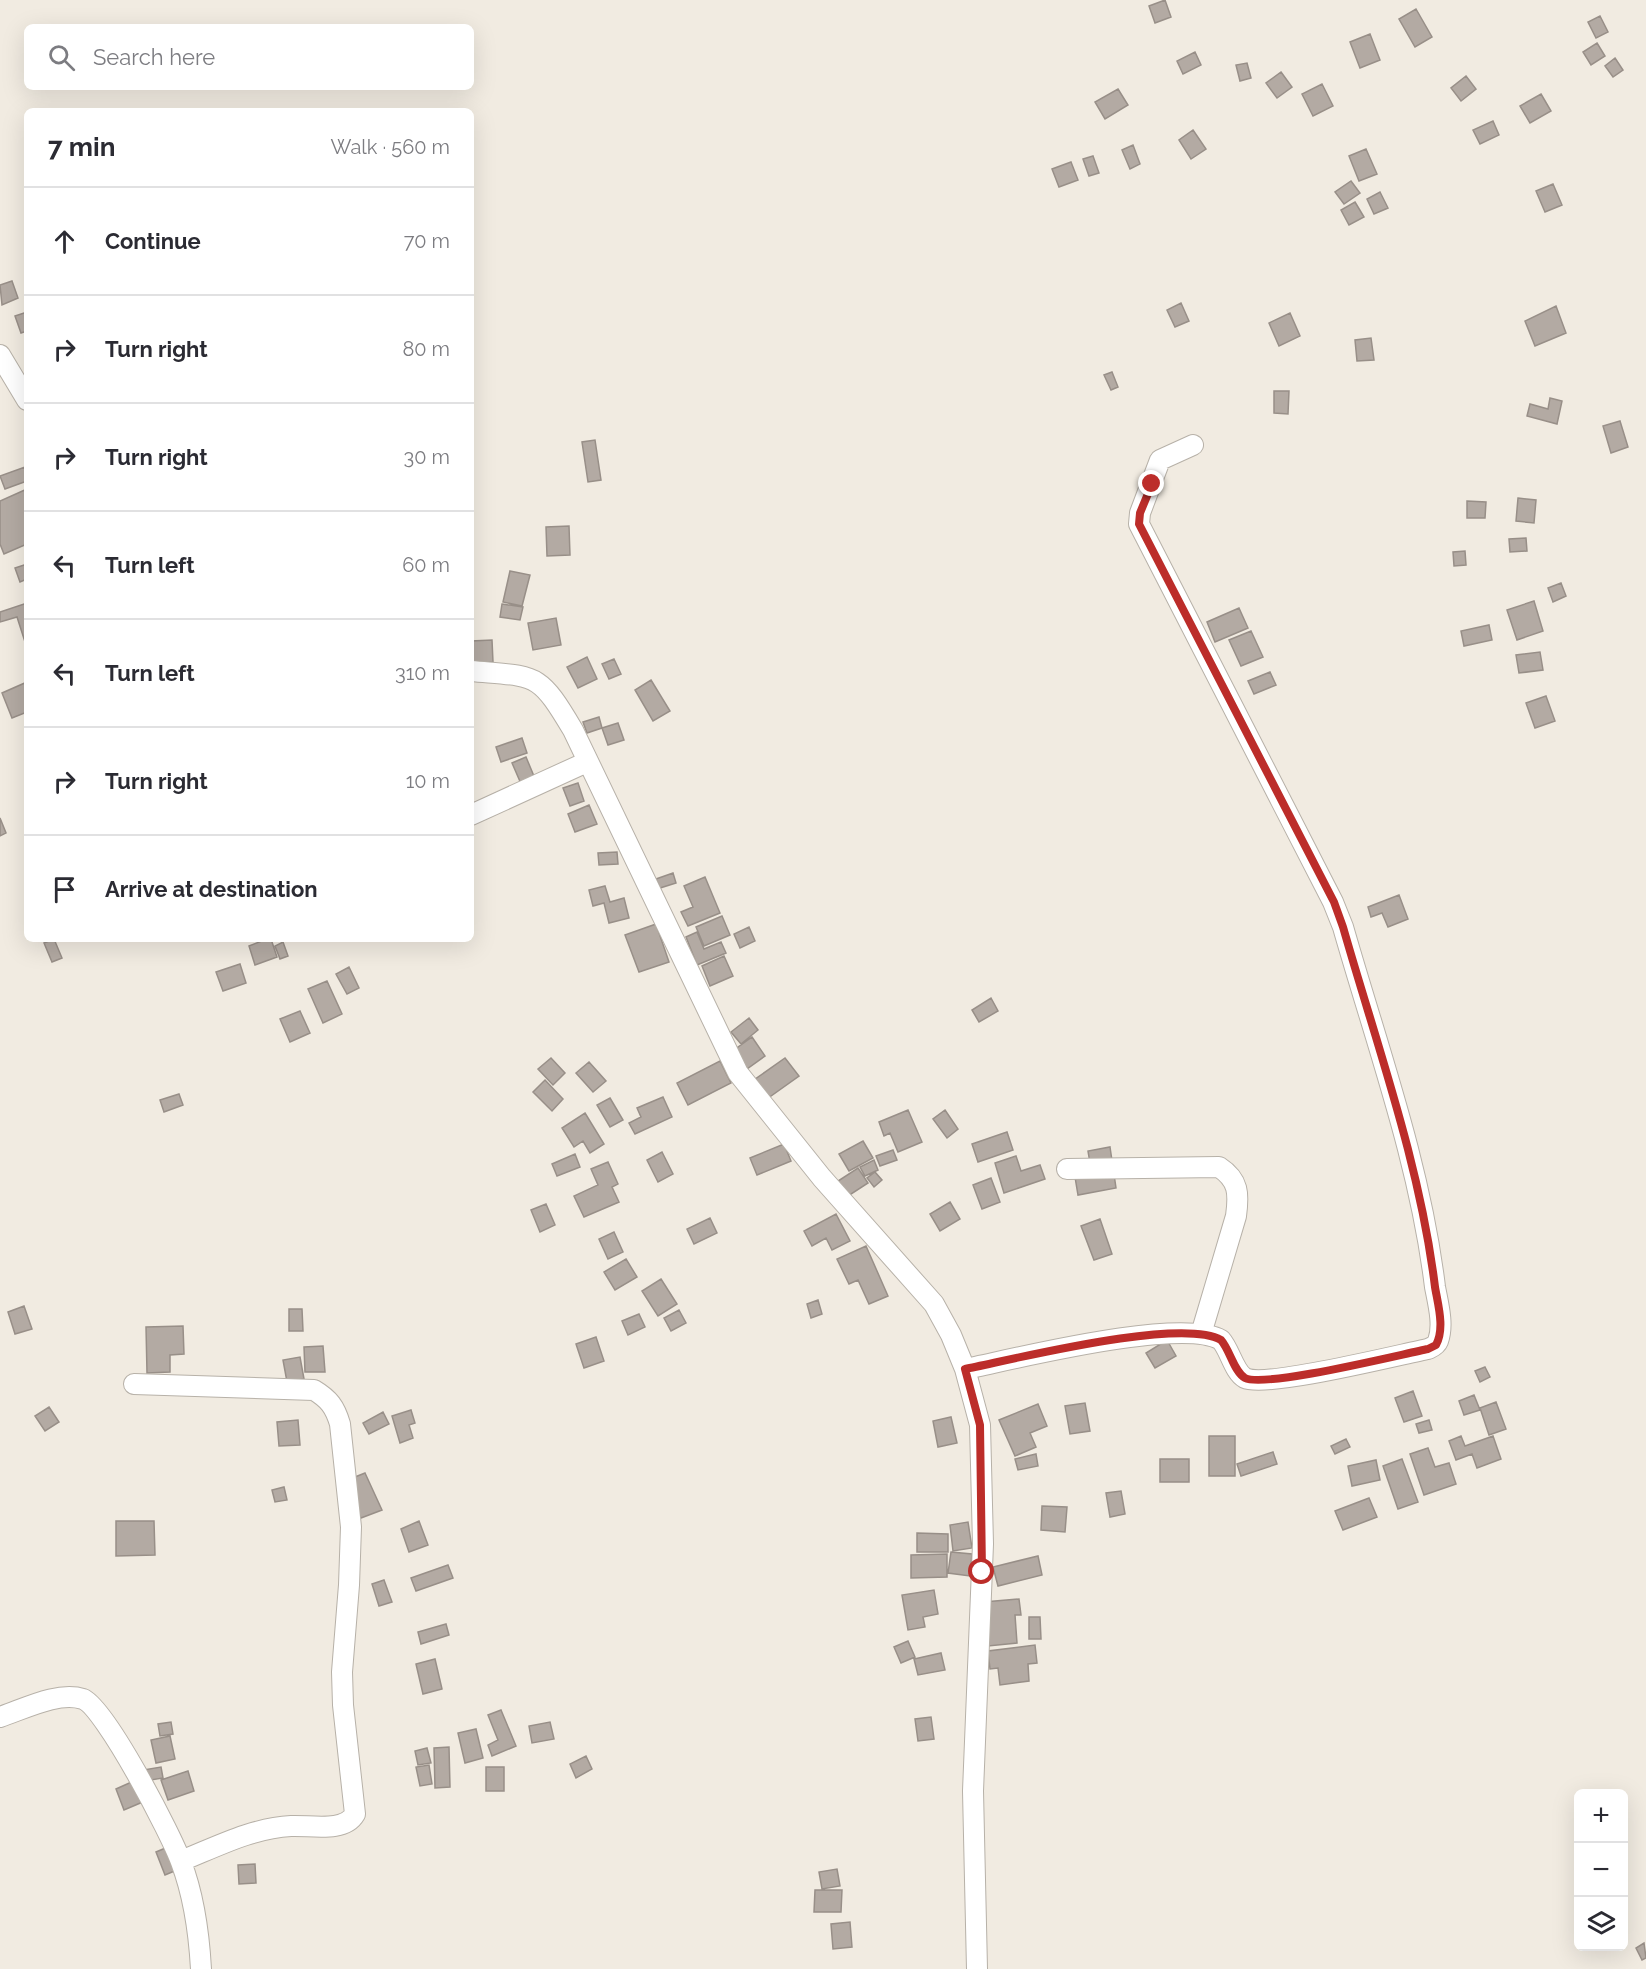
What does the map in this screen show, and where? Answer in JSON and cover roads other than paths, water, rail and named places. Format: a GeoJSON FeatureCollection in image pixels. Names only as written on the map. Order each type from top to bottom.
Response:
{"type":"FeatureCollection","features":[{"type":"Feature","properties":{"kind":"street"},"geometry":{"type":"LineString","coordinates":[[0,355],[24,395]]}},
{"type":"Feature","properties":{"kind":"street"},"geometry":{"type":"LineString","coordinates":[[965,1369],[1116,1339],[1201,1334],[1221,1340],[1239,1373],[1254,1381],[1310,1374],[1428,1349],[1436,1345],[1440,1331],[1431,1252],[1414,1167],[1334,902],[1139,524],[1140,513],[1160,460],[1193,445]]}},
{"type":"Feature","properties":{"kind":"street"},"geometry":{"type":"LineString","coordinates":[[474,671],[526,676],[543,685],[573,730],[738,1073],[822,1178],[934,1304],[951,1335],[965,1369],[980,1425],[983,1544],[974,1769],[977,1969]]}},
{"type":"Feature","properties":{"kind":"street"},"geometry":{"type":"LineString","coordinates":[[474,814],[587,762]]}},
{"type":"Feature","properties":{"kind":"street"},"geometry":{"type":"LineString","coordinates":[[1067,1169],[1219,1167],[1228,1173],[1236,1183],[1239,1198],[1236,1216],[1201,1334]]}},
{"type":"Feature","properties":{"kind":"street"},"geometry":{"type":"LineString","coordinates":[[134,1384],[314,1390],[327,1398],[336,1411],[340,1424],[351,1527],[342,1672],[344,1724],[355,1814],[351,1821],[344,1825],[306,1825],[263,1830],[181,1861]]}},
{"type":"Feature","properties":{"kind":"street"},"geometry":{"type":"LineString","coordinates":[[0,1717],[71,1696],[86,1700],[114,1734],[181,1861],[196,1918],[201,1969]]}}]}
